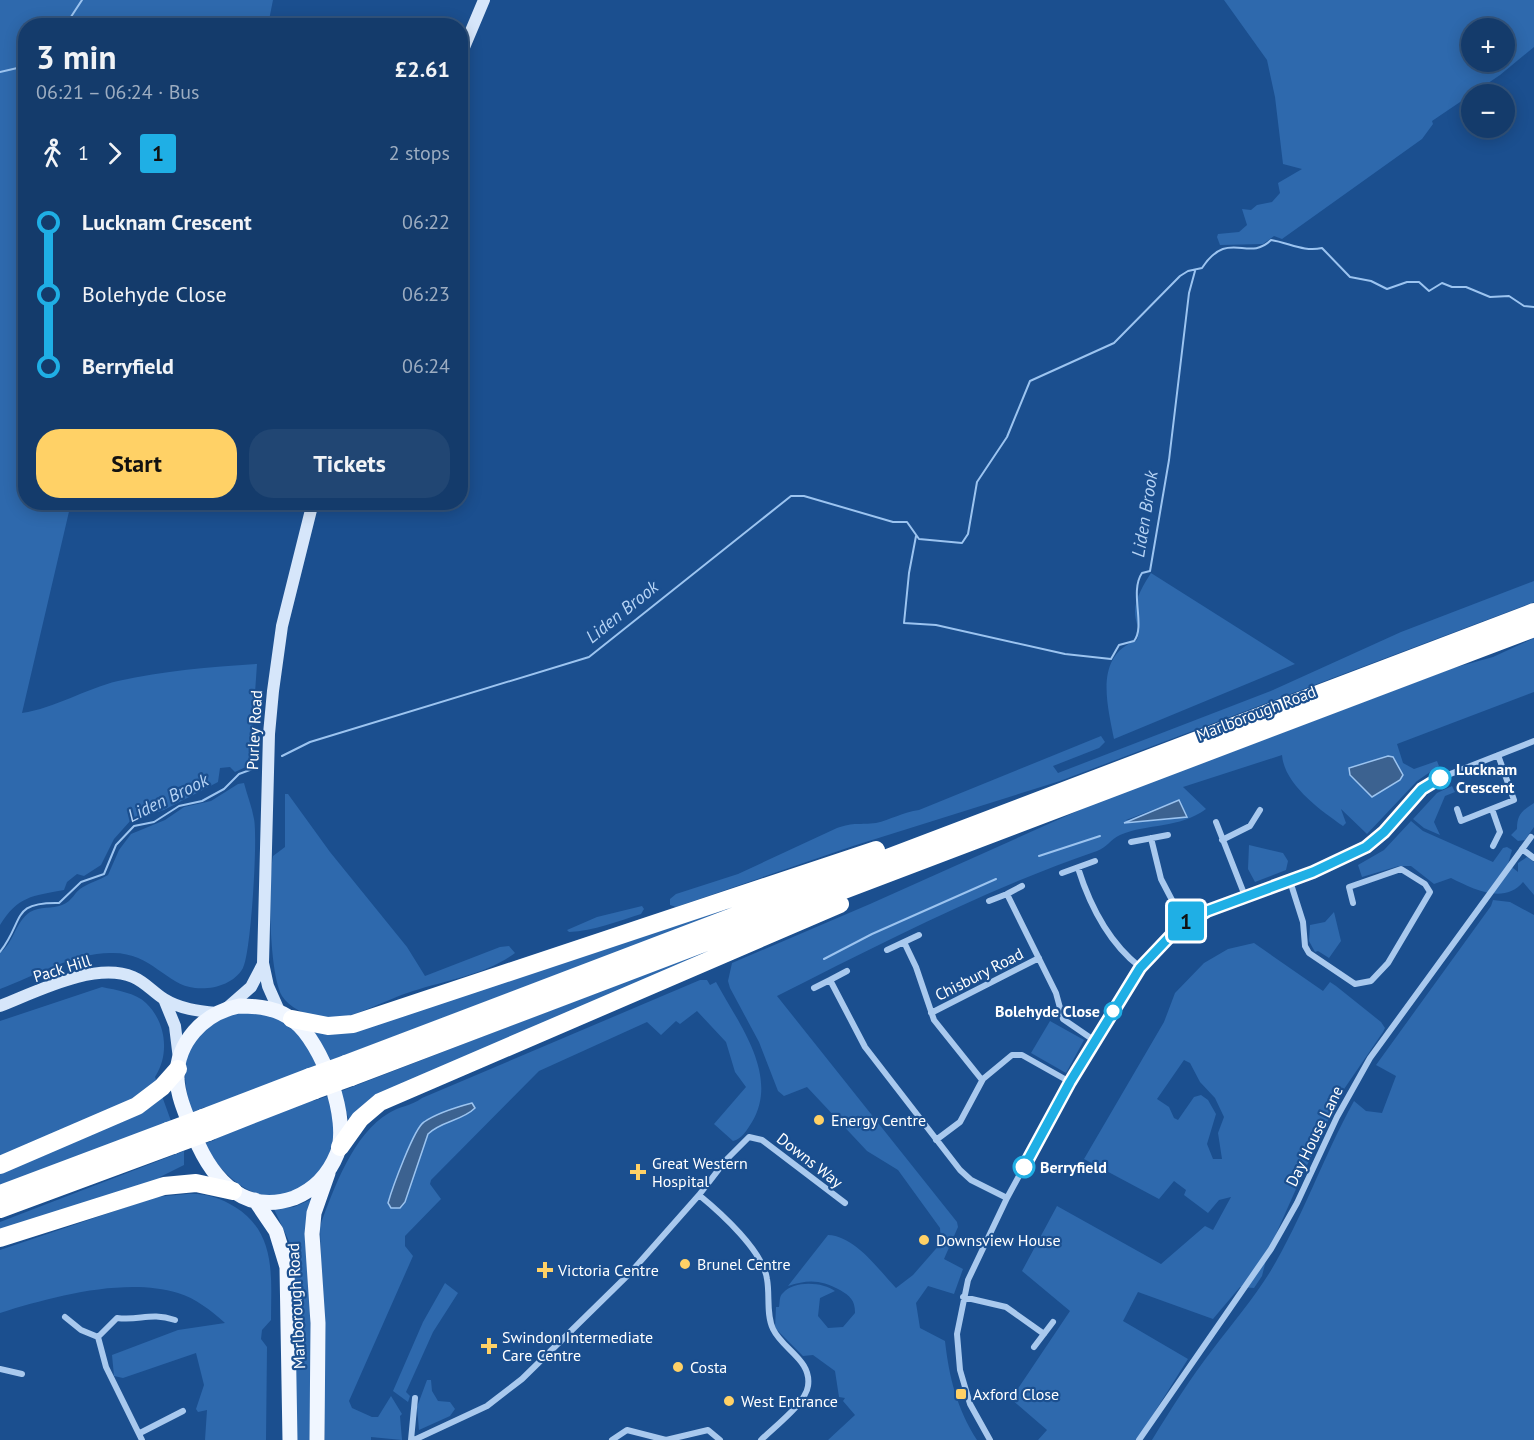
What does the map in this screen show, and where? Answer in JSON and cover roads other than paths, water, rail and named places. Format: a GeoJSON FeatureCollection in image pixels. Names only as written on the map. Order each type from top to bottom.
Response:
{"type":"FeatureCollection","features":[{"type":"Feature","properties":{"kind":"highway","name":"Marlborough Road"},"geometry":{"type":"LineString","coordinates":[[1005,811],[1534,612]]}},
{"type":"Feature","properties":{"kind":"highway","name":"Marlborough Road"},"geometry":{"type":"LineString","coordinates":[[992,834],[1534,628]]}},
{"type":"Feature","properties":{"kind":"highway"},"geometry":{"type":"LineString","coordinates":[[286,1016],[328,1026],[353,1024],[969,820],[1005,811]]}},
{"type":"Feature","properties":{"kind":"highway"},"geometry":{"type":"LineString","coordinates":[[0,1209],[171,1138],[1005,811]]}},
{"type":"Feature","properties":{"kind":"highway"},"geometry":{"type":"LineString","coordinates":[[348,1070],[992,834]]}},
{"type":"Feature","properties":{"kind":"highway"},"geometry":{"type":"LineString","coordinates":[[339,1147],[360,1119],[380,1102],[710,962],[992,834]]}},
{"type":"Feature","properties":{"kind":"highway"},"geometry":{"type":"LineString","coordinates":[[0,1165],[137,1106],[162,1087],[178,1065]]}},
{"type":"Feature","properties":{"kind":"highway"},"geometry":{"type":"LineString","coordinates":[[0,1194],[171,1138]]}},
{"type":"Feature","properties":{"kind":"highway"},"geometry":{"type":"LineString","coordinates":[[0,1238],[164,1186],[196,1183],[233,1191]]}},
{"type":"Feature","properties":{"kind":"main road"},"geometry":{"type":"LineString","coordinates":[[468,38],[484,0]]}},
{"type":"Feature","properties":{"kind":"main road","name":"Purley Road"},"geometry":{"type":"LineString","coordinates":[[286,1016],[268,986],[263,963],[269,734],[282,626],[311,510]]}},
{"type":"Feature","properties":{"kind":"main road","name":"Purley Road"},"geometry":{"type":"LineString","coordinates":[[221,1011],[251,987],[263,963]]}},
{"type":"Feature","properties":{"kind":"main road","name":"Pack Hill"},"geometry":{"type":"LineString","coordinates":[[0,1006],[74,979],[108,972],[133,977],[164,999],[189,1009],[221,1011]]}},
{"type":"Feature","properties":{"kind":"main road"},"geometry":{"type":"LineString","coordinates":[[164,999],[175,1026],[179,1093],[198,1146],[211,1170],[233,1191],[255,1200],[273,1201],[291,1199],[310,1189],[328,1173],[339,1147],[339,1115],[330,1083],[311,1039],[286,1016],[256,1006],[221,1011],[192,1034],[178,1065]]}},
{"type":"Feature","properties":{"kind":"main road","name":"Marlborough Road"},"geometry":{"type":"LineString","coordinates":[[317,1440],[318,1323],[312,1234],[314,1213],[328,1173]]}},
{"type":"Feature","properties":{"kind":"main road","name":"Marlborough Road"},"geometry":{"type":"LineString","coordinates":[[255,1200],[276,1231],[287,1267],[290,1440]]}},
{"type":"Feature","properties":{"kind":"street"},"geometry":{"type":"LineString","coordinates":[[990,1440],[970,1404],[960,1370],[957,1334],[963,1297],[975,1263],[1007,1198],[1070,1082],[1140,968],[1184,923],[1245,896],[1290,881],[1370,844],[1428,784],[1497,754],[1534,741]]}},
{"type":"Feature","properties":{"kind":"street"},"geometry":{"type":"LineString","coordinates":[[1457,809],[1461,821],[1514,800],[1497,754]]}},
{"type":"Feature","properties":{"kind":"street"},"geometry":{"type":"LineString","coordinates":[[1492,809],[1500,832],[1493,846]]}},
{"type":"Feature","properties":{"kind":"street"},"geometry":{"type":"LineString","coordinates":[[1222,840],[1250,826],[1260,810]]}},
{"type":"Feature","properties":{"kind":"street"},"geometry":{"type":"LineString","coordinates":[[1216,822],[1245,896]]}},
{"type":"Feature","properties":{"kind":"street"},"geometry":{"type":"LineString","coordinates":[[1131,842],[1168,835]]}},
{"type":"Feature","properties":{"kind":"street","name":"Day House Lane"},"geometry":{"type":"LineString","coordinates":[[1139,1440],[1271,1249],[1297,1203],[1337,1117],[1370,1059],[1531,837]]}},
{"type":"Feature","properties":{"kind":"street"},"geometry":{"type":"LineString","coordinates":[[1151,838],[1161,879],[1184,923]]}},
{"type":"Feature","properties":{"kind":"street"},"geometry":{"type":"LineString","coordinates":[[1522,849],[1534,858]]}},
{"type":"Feature","properties":{"kind":"street"},"geometry":{"type":"LineString","coordinates":[[1062,873],[1095,861]]}},
{"type":"Feature","properties":{"kind":"street"},"geometry":{"type":"LineString","coordinates":[[1078,868],[1084,886],[1116,948],[1140,968]]}},
{"type":"Feature","properties":{"kind":"street"},"geometry":{"type":"LineString","coordinates":[[1290,881],[1303,922],[1305,946],[1309,953],[1351,982],[1361,984],[1374,980],[1381,972],[1430,892],[1425,884],[1401,868],[1350,887],[1353,903]]}},
{"type":"Feature","properties":{"kind":"street"},"geometry":{"type":"LineString","coordinates":[[989,901],[1022,886]]}},
{"type":"Feature","properties":{"kind":"street"},"geometry":{"type":"LineString","coordinates":[[1007,894],[1056,993],[1065,1022],[1095,1041]]}},
{"type":"Feature","properties":{"kind":"street"},"geometry":{"type":"LineString","coordinates":[[887,950],[919,934]]}},
{"type":"Feature","properties":{"kind":"street"},"geometry":{"type":"LineString","coordinates":[[904,942],[929,1002],[931,1013],[982,1080]]}},
{"type":"Feature","properties":{"kind":"street","name":"Chisbury Road"},"geometry":{"type":"LineString","coordinates":[[931,1013],[1039,958]]}},
{"type":"Feature","properties":{"kind":"street"},"geometry":{"type":"LineString","coordinates":[[814,988],[847,971]]}},
{"type":"Feature","properties":{"kind":"street"},"geometry":{"type":"LineString","coordinates":[[830,980],[864,1047],[936,1140],[970,1180],[1007,1198]]}},
{"type":"Feature","properties":{"kind":"street"},"geometry":{"type":"LineString","coordinates":[[936,1140],[960,1122],[982,1080],[1011,1055],[1020,1054],[1070,1082]]}},
{"type":"Feature","properties":{"kind":"street","name":"Downs Way"},"geometry":{"type":"LineString","coordinates":[[413,1440],[467,1417],[510,1389],[616,1287],[699,1195],[742,1142],[753,1137],[762,1140],[845,1203]]}},
{"type":"Feature","properties":{"kind":"street"},"geometry":{"type":"LineString","coordinates":[[699,1195],[727,1221],[760,1259],[767,1277],[770,1318],[774,1331],[804,1365],[808,1375],[808,1386],[803,1399],[761,1440]]}},
{"type":"Feature","properties":{"kind":"street"},"geometry":{"type":"LineString","coordinates":[[963,1297],[1006,1307],[1044,1334]]}},
{"type":"Feature","properties":{"kind":"street"},"geometry":{"type":"LineString","coordinates":[[98,1337],[117,1318],[131,1319],[156,1315],[175,1320]]}},
{"type":"Feature","properties":{"kind":"street"},"geometry":{"type":"LineString","coordinates":[[65,1317],[81,1330],[98,1337]]}},
{"type":"Feature","properties":{"kind":"street"},"geometry":{"type":"LineString","coordinates":[[1034,1347],[1053,1322]]}},
{"type":"Feature","properties":{"kind":"street"},"geometry":{"type":"LineString","coordinates":[[98,1337],[106,1367],[141,1436],[183,1411]]}},
{"type":"Feature","properties":{"kind":"street"},"geometry":{"type":"LineString","coordinates":[[0,1369],[22,1374]]}},
{"type":"Feature","properties":{"kind":"street"},"geometry":{"type":"LineString","coordinates":[[413,1440],[415,1398]]}},
{"type":"Feature","properties":{"kind":"street"},"geometry":{"type":"LineString","coordinates":[[612,1440],[627,1430],[666,1440],[708,1430],[720,1440]]}},
{"type":"Feature","properties":{"kind":"waterway","name":"Liden Brook"},"geometry":{"type":"LineString","coordinates":[[70,18],[82,0]]}},
{"type":"Feature","properties":{"kind":"waterway","name":"Liden Brook"},"geometry":{"type":"LineString","coordinates":[[0,72],[18,68]]}},
{"type":"Feature","properties":{"kind":"waterway","name":"Liden Brook"},"geometry":{"type":"LineString","coordinates":[[282,756],[310,742],[589,657],[791,496],[804,496],[893,522],[907,522],[919,539],[962,543],[968,534],[977,482],[1007,437],[1030,381],[1114,343],[1180,276],[1188,271],[1202,268],[1211,256],[1221,250],[1254,248],[1271,240],[1303,248],[1322,248],[1350,277],[1371,281],[1387,289],[1407,282],[1419,282],[1429,291],[1442,283],[1452,287],[1466,287],[1490,297],[1509,296],[1524,306],[1534,307]]}},
{"type":"Feature","properties":{"kind":"waterway","name":"Liden Brook"},"geometry":{"type":"LineString","coordinates":[[916,536],[909,573],[904,623],[936,625],[1065,654],[1111,659],[1119,645],[1134,641],[1138,627],[1138,581],[1142,573],[1150,571],[1169,460],[1189,293],[1195,271]]}},
{"type":"Feature","properties":{"kind":"waterway","name":"Liden Brook"},"geometry":{"type":"LineString","coordinates":[[0,952],[25,910],[33,906],[59,903],[81,882],[104,874],[116,845],[134,826],[154,822],[179,806],[202,801],[224,789],[239,774],[258,767]]}},
{"type":"Feature","properties":{"kind":"waterway"},"geometry":{"type":"LineString","coordinates":[[1039,856],[1100,836]]}},
{"type":"Feature","properties":{"kind":"waterway"},"geometry":{"type":"LineString","coordinates":[[824,959],[872,934],[996,879]]}},
{"type":"Feature","properties":{"kind":"place","name":"Lucknam Crescent"},"geometry":{"type":"Point","coordinates":[1440,778]}},
{"type":"Feature","properties":{"kind":"place","name":"Bolehyde Close"},"geometry":{"type":"Point","coordinates":[1113,1011]}},
{"type":"Feature","properties":{"kind":"place","name":"Energy Centre"},"geometry":{"type":"Point","coordinates":[819,1120]}},
{"type":"Feature","properties":{"kind":"place","name":"Berryfield"},"geometry":{"type":"Point","coordinates":[1024,1167]}},
{"type":"Feature","properties":{"kind":"place","name":"Great Western Hospital"},"geometry":{"type":"Point","coordinates":[638,1172]}},
{"type":"Feature","properties":{"kind":"place","name":"Downsview House"},"geometry":{"type":"Point","coordinates":[924,1240]}},
{"type":"Feature","properties":{"kind":"place","name":"Brunel Centre"},"geometry":{"type":"Point","coordinates":[685,1264]}},
{"type":"Feature","properties":{"kind":"place","name":"Victoria Centre"},"geometry":{"type":"Point","coordinates":[545,1270]}},
{"type":"Feature","properties":{"kind":"place","name":"Swindon Intermediate Care Centre"},"geometry":{"type":"Point","coordinates":[489,1346]}},
{"type":"Feature","properties":{"kind":"place","name":"Costa"},"geometry":{"type":"Point","coordinates":[678,1367]}},
{"type":"Feature","properties":{"kind":"place","name":"Axford Close"},"geometry":{"type":"Point","coordinates":[961,1394]}},
{"type":"Feature","properties":{"kind":"place","name":"West Entrance"},"geometry":{"type":"Point","coordinates":[729,1401]}}]}
